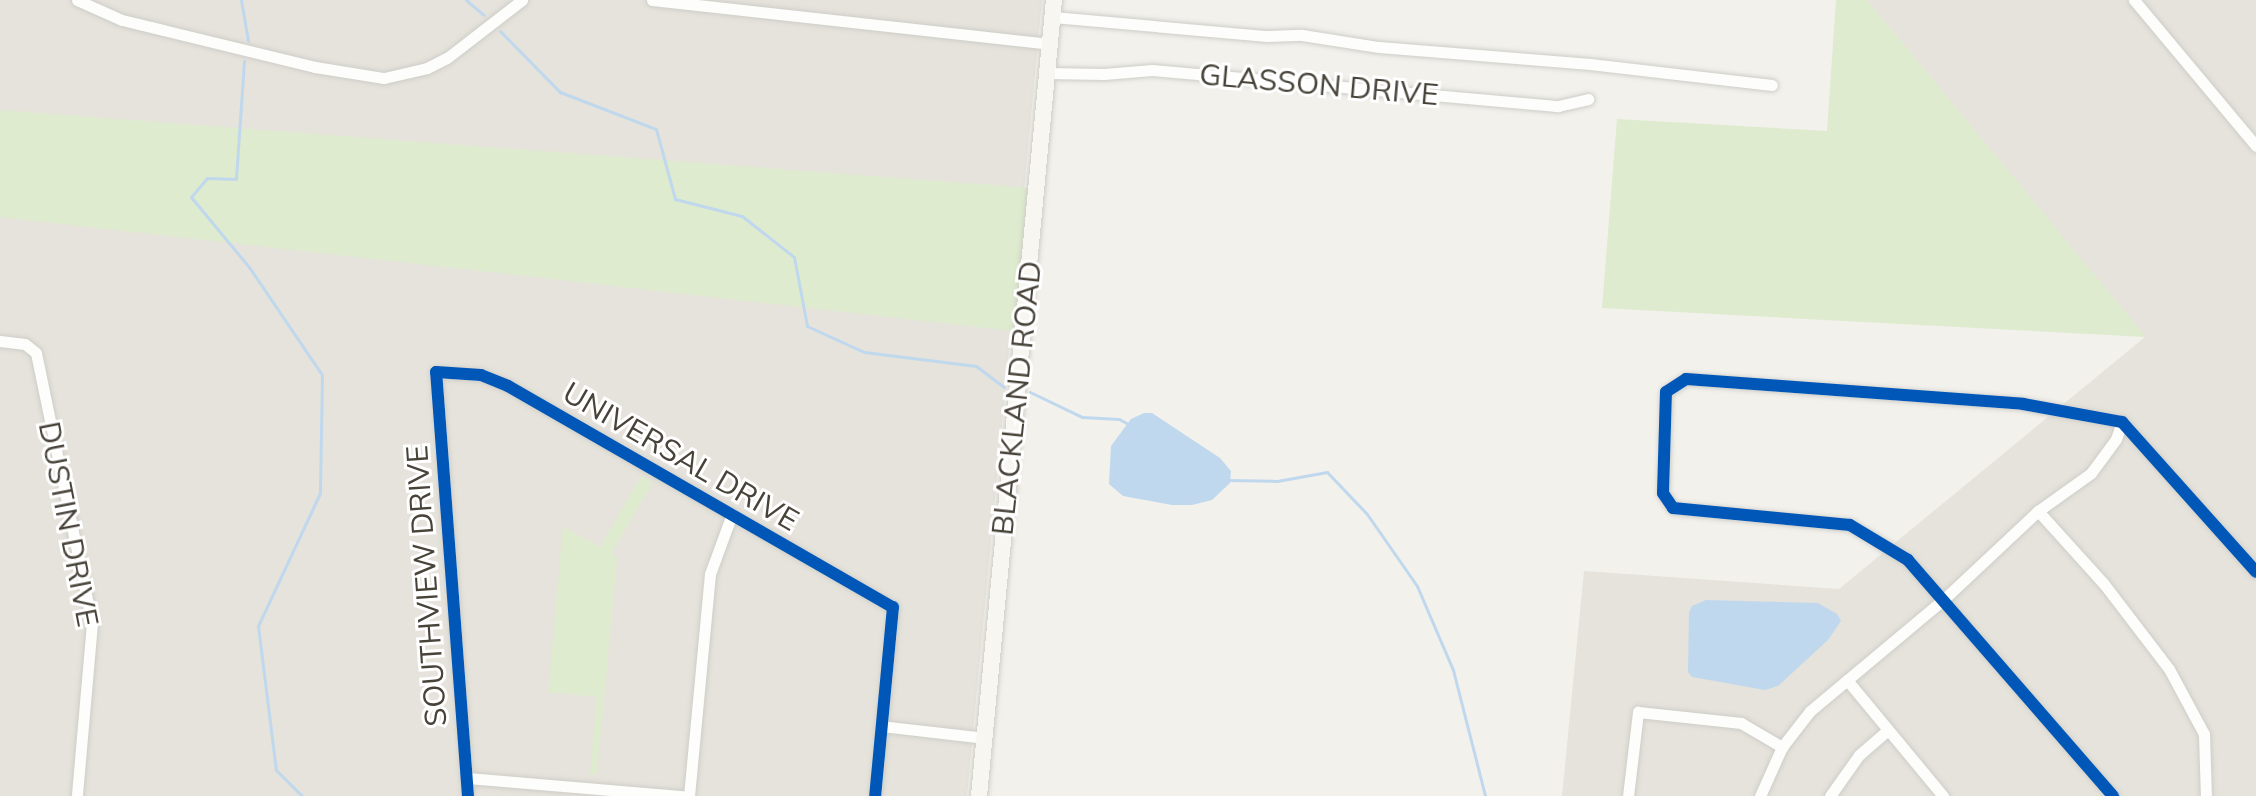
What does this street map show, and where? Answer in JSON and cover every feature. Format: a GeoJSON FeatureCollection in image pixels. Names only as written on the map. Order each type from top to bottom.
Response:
{"type":"FeatureCollection","features":[{"type":"Feature","properties":{"kind":"street"},"geometry":{"type":"LineString","coordinates":[[77,0],[122,20],[149,27],[315,67],[384,78],[401,77],[447,58],[522,0]]}},
{"type":"Feature","properties":{"kind":"street"},"geometry":{"type":"LineString","coordinates":[[652,0],[1050,44]]}},
{"type":"Feature","properties":{"kind":"street"},"geometry":{"type":"LineString","coordinates":[[2134,0],[2256,146]]}},
{"type":"Feature","properties":{"kind":"street"},"geometry":{"type":"LineString","coordinates":[[1053,8],[1267,36],[1302,35],[1379,47],[1590,64],[1772,85]]}},
{"type":"Feature","properties":{"kind":"street","name":"BLACKLAND ROAD"},"geometry":{"type":"LineString","coordinates":[[979,796],[1053,8]]}},
{"type":"Feature","properties":{"kind":"street","name":"GLASSON DRIVE"},"geometry":{"type":"LineString","coordinates":[[1048,73],[1104,74],[1152,70],[1558,106],[1588,99]]}},
{"type":"Feature","properties":{"kind":"street","name":"DUSTIN DRIVE"},"geometry":{"type":"LineString","coordinates":[[0,341],[25,344],[32,349],[92,623],[77,796]]}},
{"type":"Feature","properties":{"kind":"street","name":"UNIVERSAL DRIVE"},"geometry":{"type":"LineString","coordinates":[[436,372],[481,375],[508,386],[893,607],[881,726]]}},
{"type":"Feature","properties":{"kind":"street","name":"SOUTHVIEW DRIVE"},"geometry":{"type":"LineString","coordinates":[[436,372],[468,796]]}},
{"type":"Feature","properties":{"kind":"street"},"geometry":{"type":"LineString","coordinates":[[2113,796],[1908,560],[1850,525],[1673,508],[1663,493],[1666,392],[1686,379],[2023,404],[2122,422],[2256,572]]}},
{"type":"Feature","properties":{"kind":"street"},"geometry":{"type":"LineString","coordinates":[[1760,796],[1782,747],[1810,711],[1944,599],[2038,511],[2091,473],[2116,439],[2122,422]]}},
{"type":"Feature","properties":{"kind":"street"},"geometry":{"type":"LineString","coordinates":[[2038,511],[2104,584],[2169,669],[2204,734],[2206,796]]}},
{"type":"Feature","properties":{"kind":"street"},"geometry":{"type":"LineString","coordinates":[[467,778],[686,796],[710,574],[732,514]]}},
{"type":"Feature","properties":{"kind":"street"},"geometry":{"type":"LineString","coordinates":[[1847,680],[1943,796]]}},
{"type":"Feature","properties":{"kind":"street"},"geometry":{"type":"LineString","coordinates":[[1628,796],[1638,712],[1741,723],[1782,747]]}},
{"type":"Feature","properties":{"kind":"street"},"geometry":{"type":"LineString","coordinates":[[875,796],[881,726],[984,738]]}},
{"type":"Feature","properties":{"kind":"street"},"geometry":{"type":"LineString","coordinates":[[1830,796],[1859,755],[1888,730]]}},
{"type":"Feature","properties":{"kind":"shaded area"},"geometry":{"type":"Polygon","coordinates":[[[0,0],[1042,0],[967,796],[0,796],[0,0]]]}},
{"type":"Feature","properties":{"kind":"shaded area"},"geometry":{"type":"Polygon","coordinates":[[[1867,0],[2256,0],[2256,796],[1562,796],[1584,571],[1839,589],[2145,337],[1867,0]]]}},
{"type":"Feature","properties":{"kind":"green space"},"geometry":{"type":"Polygon","coordinates":[[[1836,0],[1867,0],[2146,337],[1602,308],[1617,119],[1827,131],[1836,0]]]}},
{"type":"Feature","properties":{"kind":"green space"},"geometry":{"type":"Polygon","coordinates":[[[0,110],[1043,189],[1032,333],[0,217],[0,110]]]}},
{"type":"Feature","properties":{"kind":"green space"},"geometry":{"type":"Polygon","coordinates":[[[641,476],[653,482],[611,554],[617,558],[597,775],[590,774],[597,697],[548,692],[563,527],[600,547],[641,476]]]}},
{"type":"Feature","properties":{"kind":"water"},"geometry":{"type":"Polygon","coordinates":[[[1152,413],[1220,458],[1231,471],[1230,483],[1212,500],[1192,505],[1172,505],[1123,496],[1109,484],[1111,446],[1131,419],[1152,413]]]}},
{"type":"Feature","properties":{"kind":"water"},"geometry":{"type":"Polygon","coordinates":[[[1706,600],[1818,603],[1837,614],[1841,621],[1828,640],[1778,686],[1765,690],[1692,677],[1688,672],[1689,612],[1692,606],[1706,600]]]}},
{"type":"Feature","properties":{"kind":"waterway"},"geometry":{"type":"LineString","coordinates":[[241,0],[248,40]]}},
{"type":"Feature","properties":{"kind":"waterway"},"geometry":{"type":"LineString","coordinates":[[466,0],[484,15]]}},
{"type":"Feature","properties":{"kind":"waterway"},"geometry":{"type":"LineString","coordinates":[[500,31],[560,92],[656,129],[675,199],[742,216],[794,257],[807,326],[864,352],[976,366],[1004,387]]}},
{"type":"Feature","properties":{"kind":"waterway"},"geometry":{"type":"LineString","coordinates":[[244,61],[236,179],[207,178],[191,197],[249,267],[322,375],[320,493],[258,626],[276,770],[302,796]]}},
{"type":"Feature","properties":{"kind":"waterway"},"geometry":{"type":"LineString","coordinates":[[1030,392],[1082,417],[1119,419],[1130,425]]}},
{"type":"Feature","properties":{"kind":"waterway"},"geometry":{"type":"LineString","coordinates":[[1227,480],[1277,481],[1327,472],[1367,514],[1417,586],[1453,670],[1485,796]]}},
{"type":"Feature","properties":{"kind":"cycle path"},"geometry":{"type":"LineString","coordinates":[[468,796],[436,372],[481,375],[508,386],[893,607],[875,796]]}},
{"type":"Feature","properties":{"kind":"cycle path"},"geometry":{"type":"LineString","coordinates":[[2113,796],[1908,560],[1850,525],[1673,508],[1663,493],[1666,392],[1686,379],[2023,404],[2122,422],[2256,572]]}}]}
